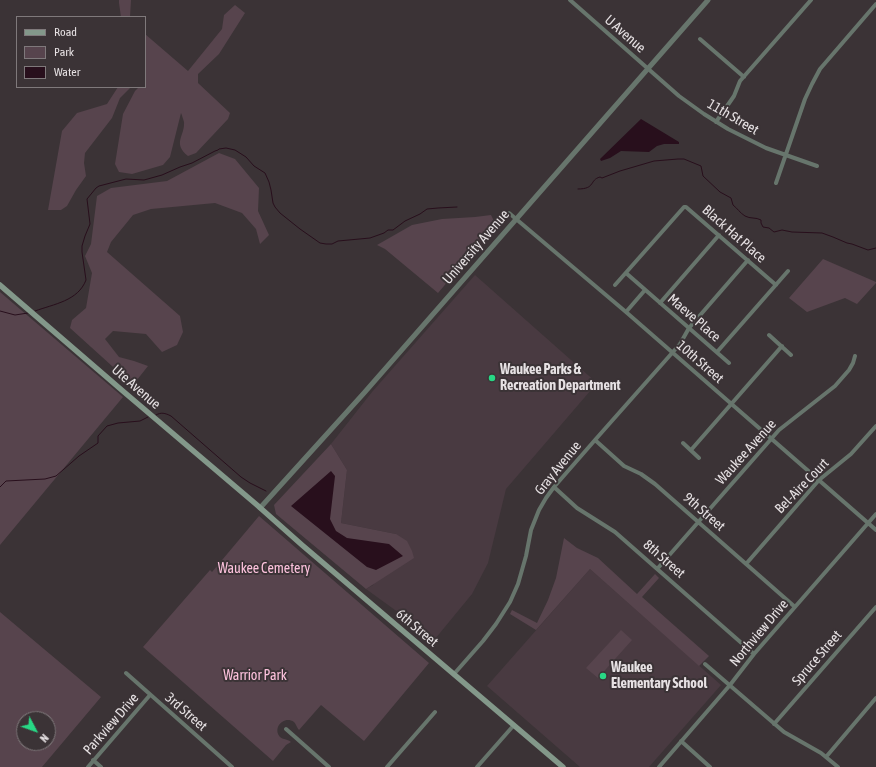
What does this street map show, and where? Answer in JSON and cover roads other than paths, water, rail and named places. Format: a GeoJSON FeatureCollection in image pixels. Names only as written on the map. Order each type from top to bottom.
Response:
{"type":"FeatureCollection","features":[{"type":"Feature","properties":{"kind":"main road","name":"Ute Avenue"},"geometry":{"type":"LineString","coordinates":[[0,285],[259,507]]}},
{"type":"Feature","properties":{"kind":"main road","name":"6th Street"},"geometry":{"type":"LineString","coordinates":[[259,507],[563,767]]}},
{"type":"Feature","properties":{"kind":"street","name":"U Avenue"},"geometry":{"type":"LineString","coordinates":[[570,0],[648,68]]}},
{"type":"Feature","properties":{"kind":"street","name":"University Avenue"},"geometry":{"type":"LineString","coordinates":[[259,507],[369,387],[708,0]]}},
{"type":"Feature","properties":{"kind":"street"},"geometry":{"type":"LineString","coordinates":[[716,122],[734,96],[740,81],[811,0]]}},
{"type":"Feature","properties":{"kind":"street"},"geometry":{"type":"LineString","coordinates":[[776,183],[805,99],[820,69],[876,4]]}},
{"type":"Feature","properties":{"kind":"street"},"geometry":{"type":"LineString","coordinates":[[700,39],[744,77]]}},
{"type":"Feature","properties":{"kind":"street","name":"11th Street"},"geometry":{"type":"LineString","coordinates":[[648,68],[679,96],[728,129],[766,148],[817,166]]}},
{"type":"Feature","properties":{"kind":"street","name":"Black Hat Place"},"geometry":{"type":"LineString","coordinates":[[615,285],[684,207],[686,207],[776,285]]}},
{"type":"Feature","properties":{"kind":"street","name":"10th Street"},"geometry":{"type":"LineString","coordinates":[[509,213],[626,312],[876,530]]}},
{"type":"Feature","properties":{"kind":"street"},"geometry":{"type":"LineString","coordinates":[[660,303],[719,235]]}},
{"type":"Feature","properties":{"kind":"street","name":"Gray Avenue"},"geometry":{"type":"LineString","coordinates":[[454,674],[492,630],[510,602],[518,584],[526,556],[531,530],[546,498],[680,344],[688,328],[748,260]]}},
{"type":"Feature","properties":{"kind":"street"},"geometry":{"type":"LineString","coordinates":[[717,352],[788,271]]}},
{"type":"Feature","properties":{"kind":"street","name":"Maeve Place"},"geometry":{"type":"LineString","coordinates":[[626,273],[729,362]]}},
{"type":"Feature","properties":{"kind":"street"},"geometry":{"type":"LineString","coordinates":[[626,312],[645,290]]}},
{"type":"Feature","properties":{"kind":"street"},"geometry":{"type":"LineString","coordinates":[[769,335],[792,354]]}},
{"type":"Feature","properties":{"kind":"street"},"geometry":{"type":"LineString","coordinates":[[691,450],[782,346]]}},
{"type":"Feature","properties":{"kind":"street","name":"Waukee Avenue"},"geometry":{"type":"LineString","coordinates":[[658,568],[771,438],[835,386],[849,370],[855,356]]}},
{"type":"Feature","properties":{"kind":"street","name":"Bel-Aire Court"},"geometry":{"type":"LineString","coordinates":[[746,564],[819,480],[851,454],[876,426]]}},
{"type":"Feature","properties":{"kind":"street","name":"9th Street"},"geometry":{"type":"LineString","coordinates":[[595,440],[624,466],[641,474],[655,484],[795,607]]}},
{"type":"Feature","properties":{"kind":"street"},"geometry":{"type":"LineString","coordinates":[[683,443],[699,458]]}},
{"type":"Feature","properties":{"kind":"street","name":"8th Street"},"geometry":{"type":"LineString","coordinates":[[554,487],[577,508],[615,532],[658,568],[754,654]]}},
{"type":"Feature","properties":{"kind":"street","name":"Northview Drive"},"geometry":{"type":"LineString","coordinates":[[658,767],[876,514]]}},
{"type":"Feature","properties":{"kind":"street","name":"Spruce Street"},"geometry":{"type":"LineString","coordinates":[[774,724],[876,606]]}},
{"type":"Feature","properties":{"kind":"street"},"geometry":{"type":"LineString","coordinates":[[705,664],[784,732],[812,747],[838,767]]}},
{"type":"Feature","properties":{"kind":"street","name":"3rd Street"},"geometry":{"type":"LineString","coordinates":[[126,673],[232,767]]}},
{"type":"Feature","properties":{"kind":"street","name":"Parkview Drive"},"geometry":{"type":"LineString","coordinates":[[88,767],[150,695]]}},
{"type":"Feature","properties":{"kind":"street"},"geometry":{"type":"LineString","coordinates":[[826,757],[876,698]]}},
{"type":"Feature","properties":{"kind":"street"},"geometry":{"type":"LineString","coordinates":[[387,767],[435,712]]}},
{"type":"Feature","properties":{"kind":"street"},"geometry":{"type":"LineString","coordinates":[[477,767],[514,725]]}},
{"type":"Feature","properties":{"kind":"street"},"geometry":{"type":"LineString","coordinates":[[286,729],[329,767]]}},
{"type":"Feature","properties":{"kind":"street"},"geometry":{"type":"LineString","coordinates":[[681,741],[710,767]]}},
{"type":"Feature","properties":{"kind":"street"},"geometry":{"type":"LineString","coordinates":[[93,760],[101,767]]}},
{"type":"Feature","properties":{"kind":"water"},"geometry":{"type":"Polygon","coordinates":[[[641,119],[679,142],[679,144],[664,144],[657,146],[649,152],[621,151],[610,158],[601,161],[600,159],[641,119]]]}},
{"type":"Feature","properties":{"kind":"water"},"geometry":{"type":"Polygon","coordinates":[[[331,471],[335,476],[330,519],[336,531],[347,538],[389,544],[403,556],[376,570],[367,567],[291,506],[331,471]]]}},
{"type":"Feature","properties":{"kind":"waterway"},"geometry":{"type":"LineString","coordinates":[[35,311],[65,301],[77,293],[86,280],[82,246],[90,224],[87,199],[96,188],[126,179],[144,180],[162,175],[192,163],[219,149],[226,148],[235,150],[265,173],[269,182],[275,207],[280,213],[320,243],[332,244],[338,241],[370,238],[388,230],[393,230],[405,221],[427,209],[457,207]]}},
{"type":"Feature","properties":{"kind":"waterway"},"geometry":{"type":"LineString","coordinates":[[578,189],[587,188],[597,178],[602,178],[654,161],[684,159],[701,166],[703,176],[720,192],[731,198],[733,205],[743,215],[761,220],[763,227],[769,228],[774,232],[782,230],[792,232],[822,233],[868,250],[876,248]]}},
{"type":"Feature","properties":{"kind":"waterway"},"geometry":{"type":"LineString","coordinates":[[0,311],[15,315],[28,313]]}},
{"type":"Feature","properties":{"kind":"waterway"},"geometry":{"type":"LineString","coordinates":[[156,415],[163,413],[171,416],[241,477],[266,491]]}},
{"type":"Feature","properties":{"kind":"waterway"},"geometry":{"type":"LineString","coordinates":[[0,487],[6,481],[45,479],[56,476],[79,456],[98,443],[98,436],[107,426],[118,423],[140,421],[148,417]]}},
{"type":"Feature","properties":{"kind":"place","name":"Waukee Parks & Recreation Department"},"geometry":{"type":"Point","coordinates":[492,378]}},
{"type":"Feature","properties":{"kind":"place","name":"Waukee Elementary School"},"geometry":{"type":"Point","coordinates":[603,676]}},
{"type":"Feature","properties":{"kind":"park label","name":"Waukee Cemetery"},"geometry":{"type":"Point","coordinates":[264,569]}},
{"type":"Feature","properties":{"kind":"park label","name":"Warrior Park"},"geometry":{"type":"Point","coordinates":[255,676]}}]}
